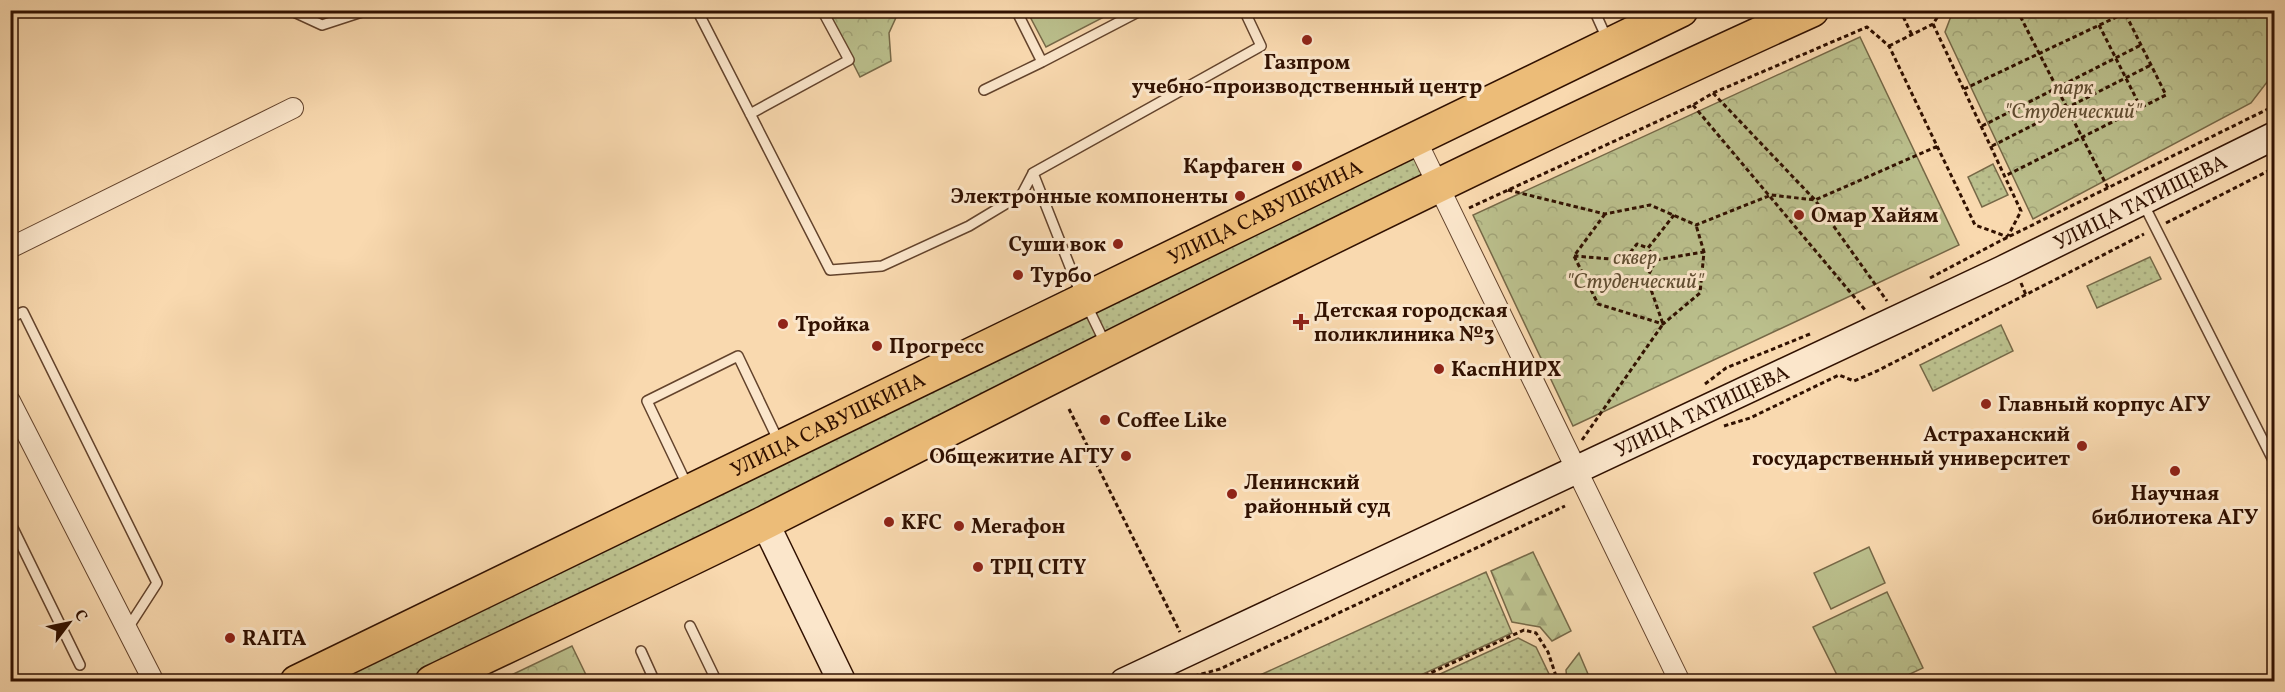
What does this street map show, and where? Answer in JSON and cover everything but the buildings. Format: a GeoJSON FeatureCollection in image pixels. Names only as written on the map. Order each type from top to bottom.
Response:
{"type":"FeatureCollection","features":[{"type":"Feature","properties":{"kind":"highway","name":"УЛИЦА САВУШКИНА"},"geometry":{"type":"LineString","coordinates":[[297,681],[1416,140],[1436,128],[1611,46],[1681,10]]}},
{"type":"Feature","properties":{"kind":"highway"},"geometry":{"type":"LineString","coordinates":[[432,681],[765,522],[1108,348],[1437,186],[1812,10]]}},
{"type":"Feature","properties":{"kind":"main road","name":"УЛИЦА ТАТИЩЕВА"},"geometry":{"type":"LineString","coordinates":[[1124,681],[1577,458],[2143,202],[2274,136]]}},
{"type":"Feature","properties":{"kind":"main road"},"geometry":{"type":"LineString","coordinates":[[765,522],[842,681]]}},
{"type":"Feature","properties":{"kind":"street"},"geometry":{"type":"LineString","coordinates":[[10,248],[293,108]]}},
{"type":"Feature","properties":{"kind":"street"},"geometry":{"type":"LineString","coordinates":[[1416,140],[1437,186],[1577,458],[1680,681]]}},
{"type":"Feature","properties":{"kind":"street"},"geometry":{"type":"LineString","coordinates":[[10,401],[18,433],[154,681]]}},
{"type":"Feature","properties":{"kind":"lane"},"geometry":{"type":"LineString","coordinates":[[295,10],[296,13],[322,25],[368,10]]}},
{"type":"Feature","properties":{"kind":"lane"},"geometry":{"type":"LineString","coordinates":[[697,10],[830,270],[882,266],[969,225],[1022,194],[1033,173],[1261,46],[1244,10]]}},
{"type":"Feature","properties":{"kind":"lane"},"geometry":{"type":"LineString","coordinates":[[750,114],[849,60],[822,10]]}},
{"type":"Feature","properties":{"kind":"lane"},"geometry":{"type":"LineString","coordinates":[[1016,10],[1042,62]]}},
{"type":"Feature","properties":{"kind":"lane"},"geometry":{"type":"LineString","coordinates":[[984,90],[1142,10]]}},
{"type":"Feature","properties":{"kind":"lane"},"geometry":{"type":"LineString","coordinates":[[1593,10],[1611,46]]}},
{"type":"Feature","properties":{"kind":"lane"},"geometry":{"type":"LineString","coordinates":[[1033,173],[1084,300],[1108,348]]}},
{"type":"Feature","properties":{"kind":"lane"},"geometry":{"type":"LineString","coordinates":[[2143,202],[2274,462]]}},
{"type":"Feature","properties":{"kind":"lane"},"geometry":{"type":"LineString","coordinates":[[10,318],[23,312],[157,583],[127,629]]}},
{"type":"Feature","properties":{"kind":"lane"},"geometry":{"type":"LineString","coordinates":[[690,491],[647,401],[738,356],[782,447]]}},
{"type":"Feature","properties":{"kind":"lane"},"geometry":{"type":"LineString","coordinates":[[10,522],[80,665]]}},
{"type":"Feature","properties":{"kind":"lane"},"geometry":{"type":"LineString","coordinates":[[690,627],[717,681]]}},
{"type":"Feature","properties":{"kind":"lane"},"geometry":{"type":"LineString","coordinates":[[641,651],[655,681]]}},
{"type":"Feature","properties":{"kind":"path"},"geometry":{"type":"LineString","coordinates":[[1900,10],[1912,35]]}},
{"type":"Feature","properties":{"kind":"path"},"geometry":{"type":"LineString","coordinates":[[1889,46],[1933,24],[1942,10]]}},
{"type":"Feature","properties":{"kind":"path"},"geometry":{"type":"LineString","coordinates":[[2017,10],[2108,188]]}},
{"type":"Feature","properties":{"kind":"path"},"geometry":{"type":"LineString","coordinates":[[1964,89],[2125,13],[2166,95],[2006,176]]}},
{"type":"Feature","properties":{"kind":"path"},"geometry":{"type":"LineString","coordinates":[[1933,24],[2021,211],[2007,237]]}},
{"type":"Feature","properties":{"kind":"path"},"geometry":{"type":"LineString","coordinates":[[2099,25],[2141,108]]}},
{"type":"Feature","properties":{"kind":"path"},"geometry":{"type":"LineString","coordinates":[[1464,211],[1693,105],[1713,93],[1867,27],[1889,46],[1975,225],[2007,237],[2274,106]]}},
{"type":"Feature","properties":{"kind":"path"},"geometry":{"type":"LineString","coordinates":[[1982,126],[2141,45]]}},
{"type":"Feature","properties":{"kind":"path"},"geometry":{"type":"LineString","coordinates":[[1991,146],[2151,65]]}},
{"type":"Feature","properties":{"kind":"path"},"geometry":{"type":"LineString","coordinates":[[1713,93],[1815,200],[1887,301]]}},
{"type":"Feature","properties":{"kind":"path"},"geometry":{"type":"LineString","coordinates":[[1693,105],[1866,310]]}},
{"type":"Feature","properties":{"kind":"path"},"geometry":{"type":"LineString","coordinates":[[1506,190],[1605,214],[1650,205],[1696,225],[1771,195],[1815,200],[1938,146]]}},
{"type":"Feature","properties":{"kind":"path"},"geometry":{"type":"LineString","coordinates":[[1718,428],[1750,417],[1839,375],[1854,381],[1877,371],[2274,168]]}},
{"type":"Feature","properties":{"kind":"path"},"geometry":{"type":"LineString","coordinates":[[1574,256],[1605,214]]}},
{"type":"Feature","properties":{"kind":"path"},"geometry":{"type":"LineString","coordinates":[[1648,248],[1674,215]]}},
{"type":"Feature","properties":{"kind":"path"},"geometry":{"type":"LineString","coordinates":[[1577,458],[1663,324],[1700,293],[1704,252],[1696,225]]}},
{"type":"Feature","properties":{"kind":"path"},"geometry":{"type":"LineString","coordinates":[[1574,256],[1624,260],[1637,244],[1648,248],[1656,260]]}},
{"type":"Feature","properties":{"kind":"path"},"geometry":{"type":"LineString","coordinates":[[1656,260],[1704,252]]}},
{"type":"Feature","properties":{"kind":"path"},"geometry":{"type":"LineString","coordinates":[[1574,256],[1598,304],[1663,324]]}},
{"type":"Feature","properties":{"kind":"path"},"geometry":{"type":"LineString","coordinates":[[1656,260],[1647,278],[1663,324]]}},
{"type":"Feature","properties":{"kind":"path"},"geometry":{"type":"LineString","coordinates":[[1069,409],[1182,636]]}},
{"type":"Feature","properties":{"kind":"path"},"geometry":{"type":"LineString","coordinates":[[1187,678],[1220,669],[1565,506]]}},
{"type":"Feature","properties":{"kind":"path"},"geometry":{"type":"LineString","coordinates":[[1412,681],[1524,630],[1536,633],[1548,652],[1558,681]]}},
{"type":"Feature","properties":{"kind":"green space"},"geometry":{"type":"Polygon","coordinates":[[[829,10],[899,11],[889,33],[891,61],[860,77],[827,12],[829,10]]]}},
{"type":"Feature","properties":{"kind":"green space"},"geometry":{"type":"Polygon","coordinates":[[[1027,11],[1104,11],[1106,16],[1046,47],[1027,11]]]}},
{"type":"Feature","properties":{"kind":"green space","name":"парк \"Студенческий\""},"geometry":{"type":"Polygon","coordinates":[[[1953,11],[2274,11],[2274,73],[2251,103],[2033,219],[1945,32],[1953,11]]]}},
{"type":"Feature","properties":{"kind":"green space","name":"сквер \"Студенческий\""},"geometry":{"type":"Polygon","coordinates":[[[1860,37],[1959,245],[1573,426],[1473,215],[1860,37]]]}},
{"type":"Feature","properties":{"kind":"green space"},"geometry":{"type":"Polygon","coordinates":[[[1412,148],[1428,181],[425,681],[298,682],[1412,148]]]}},
{"type":"Feature","properties":{"kind":"green space"},"geometry":{"type":"Polygon","coordinates":[[[1993,164],[2008,195],[1982,207],[1968,177],[1993,164]]]}},
{"type":"Feature","properties":{"kind":"green space"},"geometry":{"type":"Polygon","coordinates":[[[2150,257],[2161,279],[2097,308],[2087,286],[2150,257]]]}},
{"type":"Feature","properties":{"kind":"green space"},"geometry":{"type":"Polygon","coordinates":[[[2001,325],[2013,351],[1933,391],[1920,365],[2001,325]]]}},
{"type":"Feature","properties":{"kind":"green space"},"geometry":{"type":"Polygon","coordinates":[[[1869,547],[1885,583],[1831,609],[1814,573],[1869,547]]]}},
{"type":"Feature","properties":{"kind":"green space"},"geometry":{"type":"Polygon","coordinates":[[[1533,552],[1571,631],[1552,641],[1540,627],[1512,622],[1491,571],[1533,552]]]}},
{"type":"Feature","properties":{"kind":"green space"},"geometry":{"type":"Polygon","coordinates":[[[1486,572],[1512,633],[1408,681],[1353,682],[1345,678],[1336,678],[1318,682],[1247,681],[1486,572]]]}},
{"type":"Feature","properties":{"kind":"green space"},"geometry":{"type":"Polygon","coordinates":[[[1887,592],[1923,668],[1895,681],[1840,681],[1813,627],[1887,592]]]}},
{"type":"Feature","properties":{"kind":"green space"},"geometry":{"type":"Polygon","coordinates":[[[1518,638],[1536,647],[1550,681],[1425,681],[1518,638]]]}},
{"type":"Feature","properties":{"kind":"green space"},"geometry":{"type":"Polygon","coordinates":[[[572,646],[589,681],[499,681],[572,646]]]}},
{"type":"Feature","properties":{"kind":"green space"},"geometry":{"type":"Polygon","coordinates":[[[1579,653],[1591,681],[1567,681],[1566,670],[1579,653]]]}},
{"type":"Feature","properties":{"kind":"place","name":"Газпром учебно-производственный центр"},"geometry":{"type":"Point","coordinates":[1307,40]}},
{"type":"Feature","properties":{"kind":"place","name":"Карфаген"},"geometry":{"type":"Point","coordinates":[1297,166]}},
{"type":"Feature","properties":{"kind":"place","name":"Электронные компоненты"},"geometry":{"type":"Point","coordinates":[1240,196]}},
{"type":"Feature","properties":{"kind":"place","name":"Омар Хайям"},"geometry":{"type":"Point","coordinates":[1799,215]}},
{"type":"Feature","properties":{"kind":"place","name":"Суши вок"},"geometry":{"type":"Point","coordinates":[1118,244]}},
{"type":"Feature","properties":{"kind":"place","name":"Турбо"},"geometry":{"type":"Point","coordinates":[1018,275]}},
{"type":"Feature","properties":{"kind":"place","name":"Детская городская поликлиника №3"},"geometry":{"type":"Point","coordinates":[1301,322]}},
{"type":"Feature","properties":{"kind":"place","name":"Тройка"},"geometry":{"type":"Point","coordinates":[783,324]}},
{"type":"Feature","properties":{"kind":"place","name":"Прогресс"},"geometry":{"type":"Point","coordinates":[877,346]}},
{"type":"Feature","properties":{"kind":"place","name":"КаспНИРХ"},"geometry":{"type":"Point","coordinates":[1439,369]}},
{"type":"Feature","properties":{"kind":"place","name":"Главный корпус АГУ"},"geometry":{"type":"Point","coordinates":[1986,404]}},
{"type":"Feature","properties":{"kind":"place","name":"Coffee Like"},"geometry":{"type":"Point","coordinates":[1105,420]}},
{"type":"Feature","properties":{"kind":"place","name":"Астраханский государственный университет"},"geometry":{"type":"Point","coordinates":[2082,446]}},
{"type":"Feature","properties":{"kind":"place","name":"Общежитие АГТУ"},"geometry":{"type":"Point","coordinates":[1126,456]}},
{"type":"Feature","properties":{"kind":"place","name":"Научная библиотека АГУ"},"geometry":{"type":"Point","coordinates":[2175,471]}},
{"type":"Feature","properties":{"kind":"place","name":"Ленинский районный суд"},"geometry":{"type":"Point","coordinates":[1232,494]}},
{"type":"Feature","properties":{"kind":"place","name":"KFC"},"geometry":{"type":"Point","coordinates":[889,522]}},
{"type":"Feature","properties":{"kind":"place","name":"Мегафон"},"geometry":{"type":"Point","coordinates":[959,526]}},
{"type":"Feature","properties":{"kind":"place","name":"ТРЦ CITY"},"geometry":{"type":"Point","coordinates":[978,567]}},
{"type":"Feature","properties":{"kind":"place","name":"RAITA"},"geometry":{"type":"Point","coordinates":[230,638]}}]}
